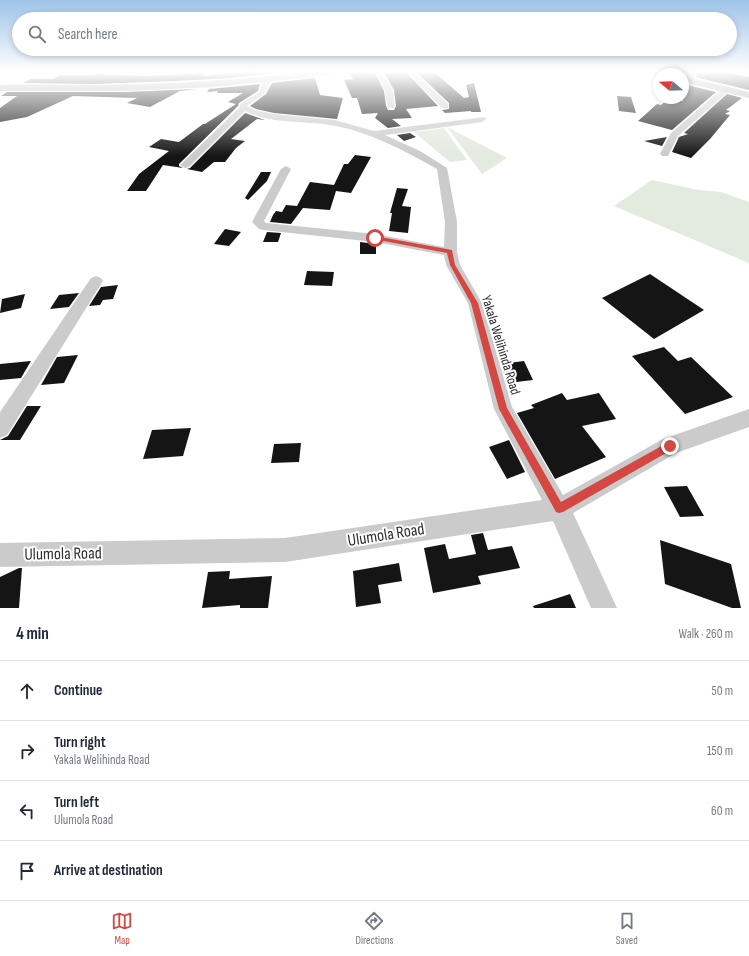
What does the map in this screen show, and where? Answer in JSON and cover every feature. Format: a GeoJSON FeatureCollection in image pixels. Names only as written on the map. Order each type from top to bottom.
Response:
{"type":"FeatureCollection","features":[{"type":"Feature","properties":{"kind":"street"},"geometry":{"type":"LineString","coordinates":[[185,165],[244,108],[243,106],[247,102],[252,99]]}},
{"type":"Feature","properties":{"kind":"street"},"geometry":{"type":"LineString","coordinates":[[391,99],[392,106]]}},
{"type":"Feature","properties":{"kind":"street"},"geometry":{"type":"LineString","coordinates":[[438,99],[445,106]]}},
{"type":"Feature","properties":{"kind":"street"},"geometry":{"type":"LineString","coordinates":[[665,154],[674,135],[715,99]]}},
{"type":"Feature","properties":{"kind":"street","name":"Yakala Welihinda Road"},"geometry":{"type":"LineString","coordinates":[[244,108],[259,114],[334,123],[366,130],[414,152],[442,168],[451,222],[450,252],[452,265],[475,303],[503,409],[559,508],[604,608]]}},
{"type":"Feature","properties":{"kind":"street"},"geometry":{"type":"LineString","coordinates":[[374,134],[482,119]]}},
{"type":"Feature","properties":{"kind":"street"},"geometry":{"type":"LineString","coordinates":[[286,169],[258,222],[263,226],[375,238],[450,252]]}},
{"type":"Feature","properties":{"kind":"street"},"geometry":{"type":"LineString","coordinates":[[0,429],[96,281]]}},
{"type":"Feature","properties":{"kind":"street","name":"Ulumola Road"},"geometry":{"type":"LineString","coordinates":[[0,555],[285,550],[559,508],[670,446],[749,418]]}},
{"type":"Feature","properties":{"kind":"shaded area"},"geometry":{"type":"Polygon","coordinates":[[[447,127],[507,158],[482,174],[447,127]]]}},
{"type":"Feature","properties":{"kind":"shaded area"},"geometry":{"type":"Polygon","coordinates":[[[444,128],[467,160],[450,162],[414,132],[444,128]]]}},
{"type":"Feature","properties":{"kind":"shaded area"},"geometry":{"type":"Polygon","coordinates":[[[652,180],[698,190],[721,192],[749,202],[749,263],[614,206],[652,180]]]}},
{"type":"Feature","properties":{"kind":"building"},"geometry":{"type":"Polygon","coordinates":[[[12,99],[66,99],[27,117],[0,122],[0,108],[12,99]]]}},
{"type":"Feature","properties":{"kind":"building"},"geometry":{"type":"Polygon","coordinates":[[[134,99],[164,99],[150,107],[127,103],[134,99]]]}},
{"type":"Feature","properties":{"kind":"building"},"geometry":{"type":"Polygon","coordinates":[[[232,99],[245,99],[239,103],[238,106],[179,164],[179,166],[183,168],[163,165],[146,191],[127,191],[139,174],[169,151],[149,147],[161,139],[179,142],[203,124],[236,104],[228,102],[232,99]]]}},
{"type":"Feature","properties":{"kind":"building"},"geometry":{"type":"Polygon","coordinates":[[[259,99],[343,99],[337,119],[274,113],[250,106],[259,99]]]}},
{"type":"Feature","properties":{"kind":"building"},"geometry":{"type":"Polygon","coordinates":[[[357,99],[385,99],[388,110],[394,110],[396,106],[395,99],[432,99],[438,106],[406,109],[412,118],[392,119],[401,126],[388,128],[375,118],[378,113],[362,114],[357,99]]]}},
{"type":"Feature","properties":{"kind":"building"},"geometry":{"type":"Polygon","coordinates":[[[445,99],[478,99],[481,112],[471,111],[445,113],[442,110],[449,109],[449,103],[445,99]]]}},
{"type":"Feature","properties":{"kind":"building"},"geometry":{"type":"Polygon","coordinates":[[[617,99],[632,99],[636,113],[619,111],[617,99]]]}},
{"type":"Feature","properties":{"kind":"building"},"geometry":{"type":"Polygon","coordinates":[[[689,99],[707,99],[672,130],[638,121],[657,104],[689,104],[689,99]]]}},
{"type":"Feature","properties":{"kind":"building"},"geometry":{"type":"Polygon","coordinates":[[[721,99],[740,99],[726,110],[730,111],[725,114],[730,115],[710,139],[691,158],[672,152],[679,137],[688,134],[684,133],[721,99]]]}},
{"type":"Feature","properties":{"kind":"building"},"geometry":{"type":"Polygon","coordinates":[[[245,113],[265,120],[257,119],[231,139],[245,141],[236,148],[225,162],[214,162],[202,172],[187,169],[190,168],[245,113]]]}},
{"type":"Feature","properties":{"kind":"building"},"geometry":{"type":"Polygon","coordinates":[[[410,133],[416,137],[404,141],[397,135],[410,133]]]}},
{"type":"Feature","properties":{"kind":"building"},"geometry":{"type":"Polygon","coordinates":[[[667,137],[662,146],[644,141],[667,137]]]}},
{"type":"Feature","properties":{"kind":"building"},"geometry":{"type":"Polygon","coordinates":[[[355,155],[371,157],[351,193],[336,191],[330,210],[303,208],[291,224],[270,222],[276,211],[282,212],[286,205],[297,206],[310,182],[334,185],[344,164],[348,164],[355,155]]]}},
{"type":"Feature","properties":{"kind":"building"},"geometry":{"type":"Polygon","coordinates":[[[261,172],[271,172],[267,181],[248,200],[245,198],[261,172]]]}},
{"type":"Feature","properties":{"kind":"building"},"geometry":{"type":"Polygon","coordinates":[[[397,188],[408,189],[402,206],[411,207],[408,233],[389,231],[392,213],[390,213],[397,188]]]}},
{"type":"Feature","properties":{"kind":"building"},"geometry":{"type":"Polygon","coordinates":[[[225,229],[241,232],[229,246],[214,244],[225,229]]]}},
{"type":"Feature","properties":{"kind":"building"},"geometry":{"type":"Polygon","coordinates":[[[267,232],[281,233],[278,242],[263,242],[267,232]]]}},
{"type":"Feature","properties":{"kind":"building"},"geometry":{"type":"Polygon","coordinates":[[[360,242],[376,244],[376,254],[360,254],[360,242]]]}},
{"type":"Feature","properties":{"kind":"building"},"geometry":{"type":"Polygon","coordinates":[[[307,271],[334,272],[332,286],[304,285],[307,271]]]}},
{"type":"Feature","properties":{"kind":"building"},"geometry":{"type":"Polygon","coordinates":[[[650,274],[704,310],[654,339],[602,298],[650,274]]]}},
{"type":"Feature","properties":{"kind":"building"},"geometry":{"type":"Polygon","coordinates":[[[118,285],[113,299],[103,300],[100,305],[89,306],[101,287],[118,285]]]}},
{"type":"Feature","properties":{"kind":"building"},"geometry":{"type":"Polygon","coordinates":[[[79,293],[69,307],[50,309],[59,295],[79,293]]]}},
{"type":"Feature","properties":{"kind":"building"},"geometry":{"type":"Polygon","coordinates":[[[25,294],[21,308],[0,313],[2,299],[25,294]]]}},
{"type":"Feature","properties":{"kind":"building"},"geometry":{"type":"Polygon","coordinates":[[[664,347],[678,361],[691,357],[733,397],[685,414],[632,356],[664,347]]]}},
{"type":"Feature","properties":{"kind":"building"},"geometry":{"type":"Polygon","coordinates":[[[78,355],[64,383],[41,385],[57,357],[78,355]]]}},
{"type":"Feature","properties":{"kind":"building"},"geometry":{"type":"Polygon","coordinates":[[[31,361],[21,378],[0,380],[0,364],[31,361]]]}},
{"type":"Feature","properties":{"kind":"building"},"geometry":{"type":"Polygon","coordinates":[[[524,361],[533,380],[507,383],[501,364],[524,361]]]}},
{"type":"Feature","properties":{"kind":"building"},"geometry":{"type":"Polygon","coordinates":[[[562,393],[567,400],[599,393],[616,419],[582,426],[606,457],[555,479],[517,413],[534,408],[531,405],[562,393]]]}},
{"type":"Feature","properties":{"kind":"building"},"geometry":{"type":"Polygon","coordinates":[[[27,406],[41,406],[20,440],[0,440],[8,436],[27,406]]]}},
{"type":"Feature","properties":{"kind":"building"},"geometry":{"type":"Polygon","coordinates":[[[191,428],[183,456],[143,459],[152,430],[191,428]]]}},
{"type":"Feature","properties":{"kind":"building"},"geometry":{"type":"Polygon","coordinates":[[[509,440],[525,472],[507,479],[489,447],[509,440]]]}},
{"type":"Feature","properties":{"kind":"building"},"geometry":{"type":"Polygon","coordinates":[[[301,443],[299,462],[271,463],[274,444],[301,443]]]}},
{"type":"Feature","properties":{"kind":"building"},"geometry":{"type":"Polygon","coordinates":[[[687,486],[704,516],[680,517],[664,487],[687,486]]]}},
{"type":"Feature","properties":{"kind":"building"},"geometry":{"type":"Polygon","coordinates":[[[483,533],[488,550],[512,546],[520,568],[478,576],[481,584],[433,593],[424,548],[445,544],[449,559],[476,554],[471,535],[483,533]]]}},
{"type":"Feature","properties":{"kind":"building"},"geometry":{"type":"Polygon","coordinates":[[[660,540],[731,564],[741,608],[732,608],[665,584],[660,540]]]}},
{"type":"Feature","properties":{"kind":"building"},"geometry":{"type":"Polygon","coordinates":[[[399,563],[402,581],[378,585],[381,603],[356,607],[353,571],[399,563]]]}},
{"type":"Feature","properties":{"kind":"building"},"geometry":{"type":"Polygon","coordinates":[[[22,568],[19,608],[0,608],[0,577],[22,568]]]}},
{"type":"Feature","properties":{"kind":"building"},"geometry":{"type":"Polygon","coordinates":[[[230,571],[229,579],[272,576],[268,608],[240,608],[240,605],[202,608],[208,572],[230,571]]]}},
{"type":"Feature","properties":{"kind":"building"},"geometry":{"type":"Polygon","coordinates":[[[570,594],[576,608],[534,608],[533,606],[570,594]]]}},
{"type":"Feature","properties":{"kind":"route"},"geometry":{"type":"LineString","coordinates":[[375,238],[450,252],[452,265],[475,303],[503,409],[559,508],[670,446]]}}]}
